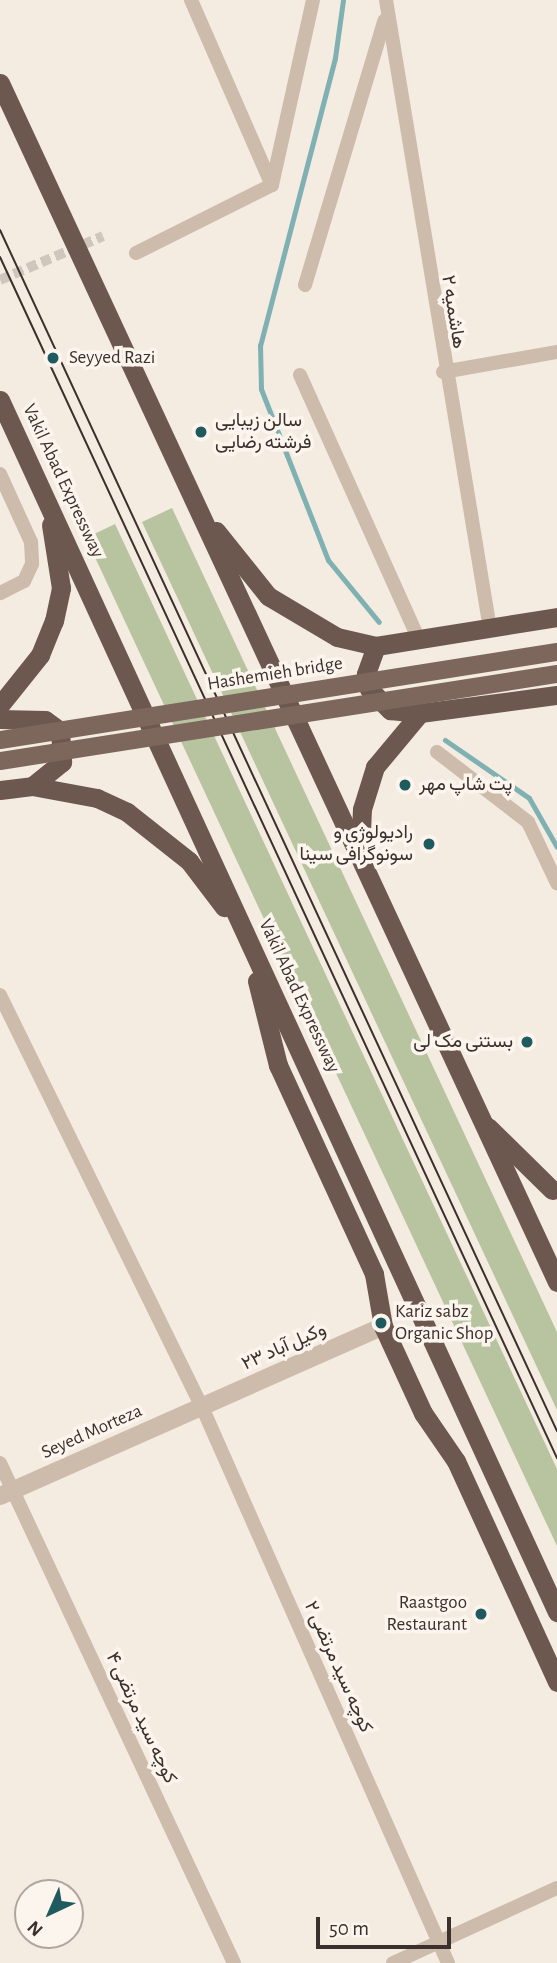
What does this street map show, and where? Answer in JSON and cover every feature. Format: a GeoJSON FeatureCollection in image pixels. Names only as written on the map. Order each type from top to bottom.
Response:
{"type":"FeatureCollection","features":[{"type":"Feature","properties":{"kind":"highway"},"geometry":{"type":"LineString","coordinates":[[0,83],[557,1282]]}},
{"type":"Feature","properties":{"kind":"highway","name":"Vakil Abad Expressway"},"geometry":{"type":"LineString","coordinates":[[0,400],[557,1612]]}},
{"type":"Feature","properties":{"kind":"highway"},"geometry":{"type":"LineString","coordinates":[[0,705],[40,655],[54,621],[61,588],[47,500]]}},
{"type":"Feature","properties":{"kind":"highway"},"geometry":{"type":"LineString","coordinates":[[197,508],[268,596],[337,637],[376,646],[557,617]]}},
{"type":"Feature","properties":{"kind":"highway"},"geometry":{"type":"LineString","coordinates":[[376,646],[367,666],[369,689],[390,710],[420,713],[557,695]]}},
{"type":"Feature","properties":{"kind":"highway"},"geometry":{"type":"LineString","coordinates":[[359,859],[362,809],[375,767],[420,713]]}},
{"type":"Feature","properties":{"kind":"highway"},"geometry":{"type":"LineString","coordinates":[[0,719],[45,720],[60,731],[62,762],[32,786]]}},
{"type":"Feature","properties":{"kind":"highway"},"geometry":{"type":"LineString","coordinates":[[0,790],[32,786],[97,798],[127,812],[189,861],[246,937],[278,1065],[374,1274],[383,1326],[423,1413],[456,1461],[557,1682]]}},
{"type":"Feature","properties":{"kind":"highway"},"geometry":{"type":"LineString","coordinates":[[478,1116],[552,1190]]}},
{"type":"Feature","properties":{"kind":"main road","name":"Hashemieh bridge"},"geometry":{"type":"LineString","coordinates":[[0,740],[557,652]]}},
{"type":"Feature","properties":{"kind":"main road"},"geometry":{"type":"LineString","coordinates":[[0,761],[557,674]]}},
{"type":"Feature","properties":{"kind":"street"},"geometry":{"type":"LineString","coordinates":[[191,0],[272,185]]}},
{"type":"Feature","properties":{"kind":"street"},"geometry":{"type":"LineString","coordinates":[[272,185],[313,0]]}},
{"type":"Feature","properties":{"kind":"street","name":"هاشمیه ۲"},"geometry":{"type":"LineString","coordinates":[[386,0],[385,16],[443,372],[490,629]]}},
{"type":"Feature","properties":{"kind":"street"},"geometry":{"type":"LineString","coordinates":[[304,285],[385,16]]}},
{"type":"Feature","properties":{"kind":"street"},"geometry":{"type":"LineString","coordinates":[[136,253],[272,185]]}},
{"type":"Feature","properties":{"kind":"street"},"geometry":{"type":"LineString","coordinates":[[443,372],[557,352]]}},
{"type":"Feature","properties":{"kind":"street"},"geometry":{"type":"LineString","coordinates":[[300,375],[419,640]]}},
{"type":"Feature","properties":{"kind":"street"},"geometry":{"type":"LineString","coordinates":[[0,474],[31,542],[32,564],[24,581],[0,593]]}},
{"type":"Feature","properties":{"kind":"street"},"geometry":{"type":"LineString","coordinates":[[437,752],[528,822],[557,883]]}},
{"type":"Feature","properties":{"kind":"street","name":"کوچه سید مرتضی ۲"},"geometry":{"type":"LineString","coordinates":[[0,995],[202,1406],[448,1963]]}},
{"type":"Feature","properties":{"kind":"street","name":"۲۳ وکیل آباد"},"geometry":{"type":"LineString","coordinates":[[202,1406],[383,1326]]}},
{"type":"Feature","properties":{"kind":"street","name":"Seyed Morteza"},"geometry":{"type":"LineString","coordinates":[[7,1493],[202,1406]]}},
{"type":"Feature","properties":{"kind":"street","name":"کوچه سید مرتضی ۴"},"geometry":{"type":"LineString","coordinates":[[0,1463],[7,1493],[234,1963]]}},
{"type":"Feature","properties":{"kind":"street"},"geometry":{"type":"LineString","coordinates":[[393,1963],[557,1888]]}},
{"type":"Feature","properties":{"kind":"green space"},"geometry":{"type":"Polygon","coordinates":[[[172,508],[557,1332],[557,1410],[142,522],[172,508]]]}},
{"type":"Feature","properties":{"kind":"green space"},"geometry":{"type":"Polygon","coordinates":[[[115,524],[557,1469],[557,1546],[86,538],[115,524]]]}},
{"type":"Feature","properties":{"kind":"waterway"},"geometry":{"type":"LineString","coordinates":[[343,0],[335,58],[260,345],[261,389],[328,560],[379,622]]}},
{"type":"Feature","properties":{"kind":"waterway"},"geometry":{"type":"LineString","coordinates":[[445,740],[529,798],[557,847]]}},
{"type":"Feature","properties":{"kind":"tunnel"},"geometry":{"type":"LineString","coordinates":[[0,280],[103,236]]}},
{"type":"Feature","properties":{"kind":"tram line"},"geometry":{"type":"LineString","coordinates":[[0,230],[557,1431]]}},
{"type":"Feature","properties":{"kind":"tram line"},"geometry":{"type":"LineString","coordinates":[[0,257],[557,1458]]}},
{"type":"Feature","properties":{"kind":"place","name":"Seyyed Razi"},"geometry":{"type":"Point","coordinates":[53,358]}},
{"type":"Feature","properties":{"kind":"place","name":"سالن زیبایی فرشته رضایی"},"geometry":{"type":"Point","coordinates":[201,432]}},
{"type":"Feature","properties":{"kind":"place","name":"پت شاپ مهر"},"geometry":{"type":"Point","coordinates":[405,785]}},
{"type":"Feature","properties":{"kind":"place","name":"رادیولوژی و سونوگرافی سینا"},"geometry":{"type":"Point","coordinates":[429,844]}},
{"type":"Feature","properties":{"kind":"place","name":"بستنی مک لی"},"geometry":{"type":"Point","coordinates":[527,1042]}},
{"type":"Feature","properties":{"kind":"place","name":"Kariz sabz Organic Shop"},"geometry":{"type":"Point","coordinates":[381,1323]}},
{"type":"Feature","properties":{"kind":"place","name":"Raastgoo Restaurant"},"geometry":{"type":"Point","coordinates":[481,1614]}}]}
